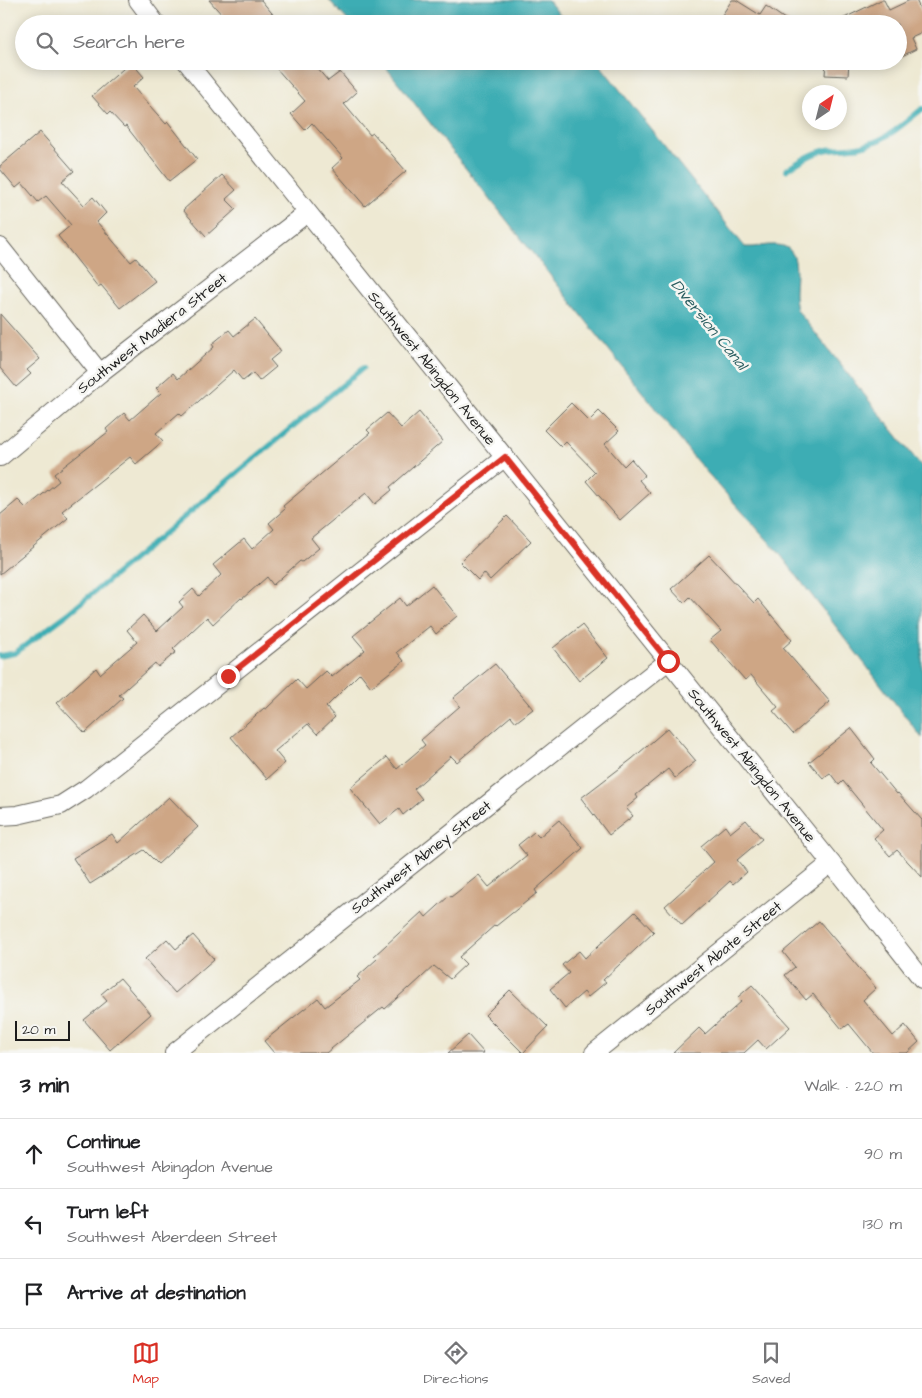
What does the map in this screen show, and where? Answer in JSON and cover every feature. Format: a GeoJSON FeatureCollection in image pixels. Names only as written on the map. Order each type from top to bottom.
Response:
{"type":"FeatureCollection","features":[{"type":"Feature","properties":{"kind":"street"},"geometry":{"type":"LineString","coordinates":[[138,0],[149,15]]}},
{"type":"Feature","properties":{"kind":"street","name":"Southwest Abingdon Avenue"},"geometry":{"type":"LineString","coordinates":[[193,70],[831,863],[922,979]]}},
{"type":"Feature","properties":{"kind":"street","name":"Southwest Madiera Street"},"geometry":{"type":"LineString","coordinates":[[0,457],[100,372],[307,213]]}},
{"type":"Feature","properties":{"kind":"street"},"geometry":{"type":"LineString","coordinates":[[0,247],[100,372]]}},
{"type":"Feature","properties":{"kind":"street"},"geometry":{"type":"LineString","coordinates":[[0,816],[18,815],[61,805],[86,789],[505,457]]}},
{"type":"Feature","properties":{"kind":"street","name":"Southwest Abney Street"},"geometry":{"type":"LineString","coordinates":[[174,1053],[668,661]]}},
{"type":"Feature","properties":{"kind":"street","name":"Southwest Abate Street"},"geometry":{"type":"LineString","coordinates":[[594,1053],[831,863]]}},
{"type":"Feature","properties":{"kind":"water"},"geometry":{"type":"Polygon","coordinates":[[[329,0],[548,0],[560,15],[343,15],[329,0]]]}},
{"type":"Feature","properties":{"kind":"water","name":"Diversion Canal"},"geometry":{"type":"Polygon","coordinates":[[[388,70],[604,70],[745,247],[777,245],[785,247],[794,256],[797,310],[922,467],[922,738],[779,553],[695,459],[388,70]]]}},
{"type":"Feature","properties":{"kind":"building"},"geometry":{"type":"Polygon","coordinates":[[[209,0],[261,0],[274,15],[222,15],[209,0]]]}},
{"type":"Feature","properties":{"kind":"building"},"geometry":{"type":"Polygon","coordinates":[[[732,0],[736,0],[760,15],[722,15],[732,0]]]}},
{"type":"Feature","properties":{"kind":"building"},"geometry":{"type":"Polygon","coordinates":[[[881,0],[884,0],[889,10],[910,0],[916,0],[922,13],[922,33],[911,38],[916,49],[907,54],[907,15],[850,15],[881,0]]]}},
{"type":"Feature","properties":{"kind":"building"},"geometry":{"type":"Polygon","coordinates":[[[766,6],[779,15],[760,15],[766,6]]]}},
{"type":"Feature","properties":{"kind":"building"},"geometry":{"type":"Polygon","coordinates":[[[122,70],[138,70],[144,77],[133,87],[166,124],[168,122],[197,159],[169,181],[126,126],[124,127],[110,112],[108,114],[92,96],[122,70]]]}},
{"type":"Feature","properties":{"kind":"building"},"geometry":{"type":"Polygon","coordinates":[[[278,70],[319,70],[328,81],[340,72],[357,92],[344,104],[370,135],[373,133],[406,171],[365,206],[332,168],[343,158],[312,123],[305,130],[291,114],[305,101],[278,70]]]}},
{"type":"Feature","properties":{"kind":"building"},"geometry":{"type":"Polygon","coordinates":[[[825,70],[848,70],[848,76],[825,75],[825,70]]]}},
{"type":"Feature","properties":{"kind":"building"},"geometry":{"type":"Polygon","coordinates":[[[40,132],[74,171],[62,181],[84,205],[93,197],[106,213],[97,222],[131,262],[136,258],[155,281],[120,308],[101,285],[98,287],[58,236],[71,225],[46,196],[38,202],[22,183],[16,188],[0,169],[0,166],[40,132]]]}},
{"type":"Feature","properties":{"kind":"building"},"geometry":{"type":"Polygon","coordinates":[[[222,175],[236,190],[226,199],[236,209],[206,236],[183,210],[222,175]]]}},
{"type":"Feature","properties":{"kind":"building"},"geometry":{"type":"Polygon","coordinates":[[[0,314],[40,359],[27,370],[31,374],[16,387],[0,368],[0,314]]]}},
{"type":"Feature","properties":{"kind":"building"},"geometry":{"type":"Polygon","coordinates":[[[255,319],[281,351],[270,360],[276,367],[259,381],[253,373],[243,381],[234,370],[182,416],[179,413],[156,433],[163,441],[136,464],[130,457],[62,511],[68,518],[0,574],[0,515],[18,500],[26,508],[59,481],[54,474],[108,432],[106,429],[124,413],[130,420],[161,393],[156,388],[173,373],[178,379],[214,347],[212,344],[229,330],[234,336],[255,319]]]}},
{"type":"Feature","properties":{"kind":"building"},"geometry":{"type":"Polygon","coordinates":[[[571,403],[589,421],[599,411],[619,431],[605,444],[624,466],[631,459],[645,475],[639,480],[650,493],[620,520],[586,481],[595,472],[566,442],[561,447],[544,430],[571,403]]]}},
{"type":"Feature","properties":{"kind":"building"},"geometry":{"type":"Polygon","coordinates":[[[419,412],[443,441],[390,487],[392,490],[375,504],[366,493],[311,538],[319,548],[302,562],[300,561],[273,585],[267,577],[213,624],[207,617],[173,649],[176,652],[158,667],[155,663],[119,695],[123,698],[85,733],[57,703],[96,668],[100,674],[137,642],[127,630],[143,615],[157,631],[183,607],[179,602],[193,589],[199,596],[221,575],[213,565],[244,539],[252,549],[274,529],[269,523],[285,509],[283,506],[370,433],[367,430],[387,413],[401,428],[419,412]]]}},
{"type":"Feature","properties":{"kind":"building"},"geometry":{"type":"Polygon","coordinates":[[[507,516],[531,541],[490,580],[484,573],[478,580],[460,562],[507,516]]]}},
{"type":"Feature","properties":{"kind":"building"},"geometry":{"type":"Polygon","coordinates":[[[709,555],[754,603],[758,599],[792,640],[783,648],[830,702],[793,734],[773,711],[778,707],[751,675],[745,680],[710,640],[721,631],[690,597],[684,603],[671,589],[709,555]]]}},
{"type":"Feature","properties":{"kind":"building"},"geometry":{"type":"Polygon","coordinates":[[[432,585],[457,616],[436,634],[430,626],[397,652],[404,661],[371,687],[360,673],[326,707],[335,717],[317,734],[308,724],[275,751],[285,763],[267,779],[231,737],[264,708],[266,709],[297,679],[306,689],[326,671],[332,677],[365,650],[353,636],[400,598],[406,606],[432,585]]]}},
{"type":"Feature","properties":{"kind":"building"},"geometry":{"type":"Polygon","coordinates":[[[582,625],[608,658],[579,681],[553,648],[582,625]]]}},
{"type":"Feature","properties":{"kind":"building"},"geometry":{"type":"Polygon","coordinates":[[[495,664],[533,709],[516,722],[511,716],[457,762],[451,756],[414,789],[422,799],[403,815],[399,809],[380,824],[350,788],[387,757],[397,769],[425,745],[421,740],[460,706],[453,698],[495,664]]]}},
{"type":"Feature","properties":{"kind":"building"},"geometry":{"type":"Polygon","coordinates":[[[668,728],[696,761],[675,778],[668,769],[636,795],[638,798],[626,808],[633,816],[609,835],[581,798],[632,759],[668,728]]]}},
{"type":"Feature","properties":{"kind":"building"},"geometry":{"type":"Polygon","coordinates":[[[851,728],[875,759],[871,763],[922,820],[922,877],[897,850],[890,856],[874,838],[883,830],[843,781],[839,785],[830,773],[823,778],[809,762],[851,728]]]}},
{"type":"Feature","properties":{"kind":"building"},"geometry":{"type":"Polygon","coordinates":[[[169,797],[198,827],[158,864],[144,850],[90,884],[73,858],[112,834],[118,843],[169,797]]]}},
{"type":"Feature","properties":{"kind":"building"},"geometry":{"type":"Polygon","coordinates":[[[559,820],[583,848],[535,890],[537,893],[495,925],[459,957],[466,964],[450,979],[434,966],[385,1009],[383,1007],[326,1053],[274,1053],[264,1041],[318,998],[325,1007],[360,980],[357,977],[377,959],[374,956],[422,912],[426,917],[449,896],[451,897],[479,875],[489,887],[527,856],[518,845],[534,832],[539,837],[559,820]]]}},
{"type":"Feature","properties":{"kind":"building"},"geometry":{"type":"Polygon","coordinates":[[[746,820],[762,839],[737,860],[747,872],[733,884],[730,881],[682,925],[665,906],[714,862],[701,846],[725,826],[730,833],[746,820]]]}},
{"type":"Feature","properties":{"kind":"building"},"geometry":{"type":"Polygon","coordinates":[[[635,912],[654,932],[603,980],[606,982],[588,997],[584,992],[565,1008],[550,989],[569,973],[562,965],[579,951],[585,958],[635,912]]]}},
{"type":"Feature","properties":{"kind":"building"},"geometry":{"type":"Polygon","coordinates":[[[819,921],[876,988],[863,1000],[893,1036],[905,1025],[919,1042],[907,1053],[873,1053],[849,1024],[842,1029],[813,994],[806,1000],[785,975],[795,967],[783,952],[819,921]]]}},
{"type":"Feature","properties":{"kind":"building"},"geometry":{"type":"Polygon","coordinates":[[[193,935],[214,959],[175,993],[145,959],[167,939],[176,949],[193,935]]]}},
{"type":"Feature","properties":{"kind":"building"},"geometry":{"type":"Polygon","coordinates":[[[120,978],[151,1014],[110,1050],[84,1020],[107,1001],[101,994],[120,978]]]}},
{"type":"Feature","properties":{"kind":"building"},"geometry":{"type":"Polygon","coordinates":[[[752,985],[790,1027],[766,1049],[758,1040],[744,1053],[673,1053],[699,1028],[705,1034],[742,1001],[738,997],[752,985]]]}},
{"type":"Feature","properties":{"kind":"building"},"geometry":{"type":"Polygon","coordinates":[[[510,990],[548,1027],[523,1053],[485,1015],[510,990]]]}},
{"type":"Feature","properties":{"kind":"building"},"geometry":{"type":"Polygon","coordinates":[[[468,1035],[484,1053],[448,1053],[468,1035]]]}},
{"type":"Feature","properties":{"kind":"waterway"},"geometry":{"type":"LineString","coordinates":[[786,170],[819,152],[864,146],[881,139],[922,109]]}},
{"type":"Feature","properties":{"kind":"waterway"},"geometry":{"type":"LineString","coordinates":[[0,656],[15,653],[69,613],[363,368]]}},
{"type":"Feature","properties":{"kind":"route"},"geometry":{"type":"LineString","coordinates":[[228,676],[505,457],[668,661]]}}]}
